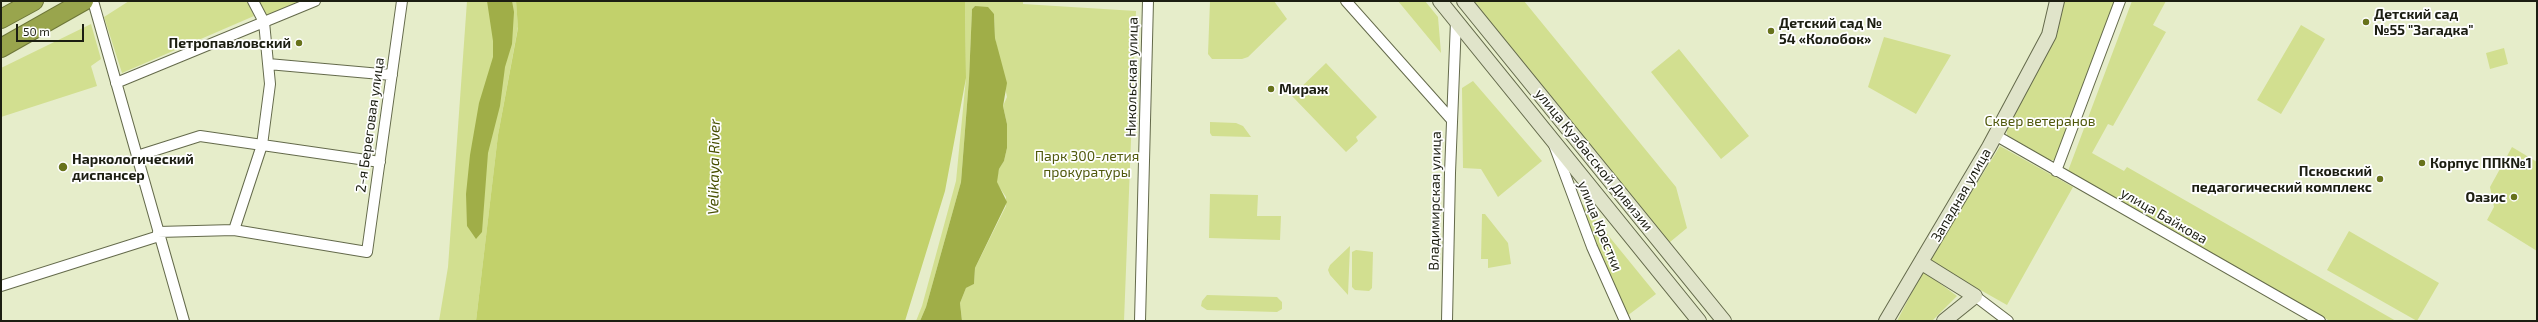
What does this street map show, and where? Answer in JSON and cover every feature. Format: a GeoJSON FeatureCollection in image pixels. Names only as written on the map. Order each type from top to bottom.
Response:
{"type":"FeatureCollection","features":[{"type":"Feature","properties":{"kind":"highway"},"geometry":{"type":"LineString","coordinates":[[1,19],[34,1]]}},
{"type":"Feature","properties":{"kind":"highway"},"geometry":{"type":"LineString","coordinates":[[4,42],[84,1]]}},
{"type":"Feature","properties":{"kind":"street"},"geometry":{"type":"LineString","coordinates":[[93,1],[184,321]]}},
{"type":"Feature","properties":{"kind":"street"},"geometry":{"type":"LineString","coordinates":[[1,286],[159,234],[234,230],[262,145],[270,84],[264,22],[254,1]]}},
{"type":"Feature","properties":{"kind":"street"},"geometry":{"type":"LineString","coordinates":[[116,83],[315,1]]}},
{"type":"Feature","properties":{"kind":"street","name":"2-я Береговая улица"},"geometry":{"type":"LineString","coordinates":[[234,230],[367,252],[402,1]]}},
{"type":"Feature","properties":{"kind":"street","name":"Никольская улица"},"geometry":{"type":"LineString","coordinates":[[1140,321],[1148,1]]}},
{"type":"Feature","properties":{"kind":"street","name":"Владимирская улица"},"geometry":{"type":"LineString","coordinates":[[1346,1],[1451,119],[1447,321]]}},
{"type":"Feature","properties":{"kind":"street","name":"улица Кузбасской Дивизии"},"geometry":{"type":"LineString","coordinates":[[1440,1],[1699,321]]}},
{"type":"Feature","properties":{"kind":"street","name":"улица Кузбасской Дивизии"},"geometry":{"type":"LineString","coordinates":[[1464,1],[1724,321]]}},
{"type":"Feature","properties":{"kind":"street","name":"Западная улица"},"geometry":{"type":"LineString","coordinates":[[1886,321],[1922,263],[1995,135],[2049,35],[2057,1]]}},
{"type":"Feature","properties":{"kind":"street"},"geometry":{"type":"LineString","coordinates":[[2056,171],[2120,1]]}},
{"type":"Feature","properties":{"kind":"street"},"geometry":{"type":"LineString","coordinates":[[1451,119],[1456,21]]}},
{"type":"Feature","properties":{"kind":"street"},"geometry":{"type":"LineString","coordinates":[[268,64],[392,74]]}},
{"type":"Feature","properties":{"kind":"street","name":"улица Байкова"},"geometry":{"type":"LineString","coordinates":[[1995,135],[2320,321]]}},
{"type":"Feature","properties":{"kind":"street"},"geometry":{"type":"LineString","coordinates":[[137,156],[200,136],[380,162]]}},
{"type":"Feature","properties":{"kind":"street","name":"улица Крестки"},"geometry":{"type":"LineString","coordinates":[[1553,141],[1592,247],[1625,321]]}},
{"type":"Feature","properties":{"kind":"street"},"geometry":{"type":"LineString","coordinates":[[1922,263],[1975,296],[2008,321]]}},
{"type":"Feature","properties":{"kind":"street"},"geometry":{"type":"LineString","coordinates":[[1944,321],[1975,296]]}},
{"type":"Feature","properties":{"kind":"green space"},"geometry":{"type":"Polygon","coordinates":[[[129,1],[247,1],[254,16],[122,73],[104,17],[129,1]]]}},
{"type":"Feature","properties":{"kind":"green space"},"geometry":{"type":"Polygon","coordinates":[[[259,1],[309,1],[268,18],[259,1]]]}},
{"type":"Feature","properties":{"kind":"green space"},"geometry":{"type":"Polygon","coordinates":[[[467,1],[516,1],[518,27],[498,135],[476,321],[439,321],[448,267],[467,1]]]}},
{"type":"Feature","properties":{"kind":"green space","name":"Парк 300-летия прокуратуры"},"geometry":{"type":"Polygon","coordinates":[[[965,1],[1023,1],[1023,4],[1136,11],[1124,321],[962,321],[960,303],[966,288],[974,284],[975,268],[1006,206],[1006,197],[996,182],[1007,148],[1007,124],[1003,106],[1007,97],[995,38],[994,14],[975,6],[972,9],[969,79],[961,182],[926,307],[920,321],[916,321],[922,306],[956,181],[966,78],[965,1]]]}},
{"type":"Feature","properties":{"kind":"green space"},"geometry":{"type":"Polygon","coordinates":[[[1210,1],[1274,1],[1287,19],[1248,57],[1242,59],[1212,59],[1208,54],[1210,1]]]}},
{"type":"Feature","properties":{"kind":"green space"},"geometry":{"type":"Polygon","coordinates":[[[1398,1],[1425,1],[1438,17],[1441,53],[1398,1]]]}},
{"type":"Feature","properties":{"kind":"green space"},"geometry":{"type":"Polygon","coordinates":[[[1468,1],[1524,1],[1676,187],[1687,228],[1664,247],[1468,1]]]}},
{"type":"Feature","properties":{"kind":"green space","name":"Сквер ветеранов"},"geometry":{"type":"Polygon","coordinates":[[[2063,1],[2117,1],[2056,160],[2049,160],[2007,135],[2006,122],[2063,1]]]}},
{"type":"Feature","properties":{"kind":"green space"},"geometry":{"type":"Polygon","coordinates":[[[2132,1],[2166,1],[2153,25],[2166,32],[2113,126],[2108,124],[2092,153],[2124,171],[2127,167],[2396,321],[2330,321],[2068,171],[2132,1]]]}},
{"type":"Feature","properties":{"kind":"green space"},"geometry":{"type":"Polygon","coordinates":[[[91,24],[101,59],[91,66],[97,86],[1,117],[1,68],[91,24]]]}},
{"type":"Feature","properties":{"kind":"green space"},"geometry":{"type":"Polygon","coordinates":[[[2301,25],[2325,39],[2281,114],[2257,100],[2301,25]]]}},
{"type":"Feature","properties":{"kind":"green space"},"geometry":{"type":"Polygon","coordinates":[[[1884,37],[1951,55],[1916,114],[1868,87],[1884,37]]]}},
{"type":"Feature","properties":{"kind":"green space"},"geometry":{"type":"Polygon","coordinates":[[[2504,48],[2508,64],[2490,69],[2486,53],[2504,48]]]}},
{"type":"Feature","properties":{"kind":"green space"},"geometry":{"type":"Polygon","coordinates":[[[1679,49],[1749,136],[1721,159],[1651,72],[1679,49]]]}},
{"type":"Feature","properties":{"kind":"green space"},"geometry":{"type":"Polygon","coordinates":[[[1326,63],[1377,117],[1356,137],[1358,141],[1346,152],[1292,96],[1326,63]]]}},
{"type":"Feature","properties":{"kind":"green space"},"geometry":{"type":"Polygon","coordinates":[[[1473,81],[1542,161],[1498,197],[1481,169],[1463,168],[1462,88],[1473,81]]]}},
{"type":"Feature","properties":{"kind":"green space"},"geometry":{"type":"Polygon","coordinates":[[[1210,122],[1236,123],[1243,126],[1251,137],[1212,136],[1210,133],[1210,122]]]}},
{"type":"Feature","properties":{"kind":"green space"},"geometry":{"type":"Polygon","coordinates":[[[2000,146],[2073,187],[2007,305],[1929,261],[2000,146]]]}},
{"type":"Feature","properties":{"kind":"green space","name":"Оазис"},"geometry":{"type":"Polygon","coordinates":[[[2512,147],[2537,162],[2537,251],[2487,220],[2494,207],[2490,187],[2512,147]]]}},
{"type":"Feature","properties":{"kind":"green space"},"geometry":{"type":"Polygon","coordinates":[[[1210,194],[1258,195],[1257,216],[1281,216],[1280,240],[1209,238],[1210,194]]]}},
{"type":"Feature","properties":{"kind":"green space"},"geometry":{"type":"Polygon","coordinates":[[[1581,202],[1656,294],[1627,316],[1581,207],[1581,202]]]}},
{"type":"Feature","properties":{"kind":"green space"},"geometry":{"type":"Polygon","coordinates":[[[1482,214],[1485,214],[1508,243],[1511,264],[1488,268],[1488,259],[1481,259],[1482,214]]]}},
{"type":"Feature","properties":{"kind":"green space"},"geometry":{"type":"Polygon","coordinates":[[[2349,231],[2439,283],[2417,321],[2327,270],[2349,231]]]}},
{"type":"Feature","properties":{"kind":"green space"},"geometry":{"type":"Polygon","coordinates":[[[1350,246],[1348,295],[1330,275],[1328,270],[1330,265],[1350,246]]]}},
{"type":"Feature","properties":{"kind":"green space"},"geometry":{"type":"Polygon","coordinates":[[[1356,250],[1373,252],[1372,288],[1369,291],[1355,290],[1352,287],[1352,252],[1356,250]]]}},
{"type":"Feature","properties":{"kind":"green space"},"geometry":{"type":"Polygon","coordinates":[[[1923,271],[1957,296],[1932,321],[1897,321],[1923,271]]]}},
{"type":"Feature","properties":{"kind":"green space"},"geometry":{"type":"Polygon","coordinates":[[[1207,295],[1277,297],[1282,302],[1282,309],[1277,312],[1207,310],[1201,306],[1202,301],[1207,295]]]}},
{"type":"Feature","properties":{"kind":"shaded area"},"geometry":{"type":"Polygon","coordinates":[[[487,1],[512,1],[514,12],[512,44],[505,67],[500,106],[488,153],[482,232],[476,239],[467,226],[466,194],[470,155],[479,103],[493,57],[493,41],[487,1]]]}},
{"type":"Feature","properties":{"kind":"shaded area"},"geometry":{"type":"Polygon","coordinates":[[[975,6],[988,7],[994,14],[995,38],[1007,83],[1003,106],[1007,124],[1007,148],[1004,161],[999,169],[997,182],[1007,202],[975,268],[974,284],[966,288],[960,303],[962,321],[920,321],[926,307],[961,182],[969,79],[972,9],[975,6]]]}},
{"type":"Feature","properties":{"kind":"water","name":"Velikaya River"},"geometry":{"type":"Polygon","coordinates":[[[516,1],[965,1],[966,78],[945,191],[905,321],[476,321],[498,135],[518,28],[516,1]]]}},
{"type":"Feature","properties":{"kind":"place","name":"Детский сад №55 \"Загадка\""},"geometry":{"type":"Point","coordinates":[2366,22]}},
{"type":"Feature","properties":{"kind":"place","name":"Детский сад № 54 «Колобок»"},"geometry":{"type":"Point","coordinates":[1771,31]}},
{"type":"Feature","properties":{"kind":"place","name":"Петропавловский"},"geometry":{"type":"Point","coordinates":[299,43]}},
{"type":"Feature","properties":{"kind":"place","name":"Мираж"},"geometry":{"type":"Point","coordinates":[1271,89]}},
{"type":"Feature","properties":{"kind":"place","name":"Корпус ППК№1"},"geometry":{"type":"Point","coordinates":[2422,163]}},
{"type":"Feature","properties":{"kind":"place","name":"Наркологический диспансер"},"geometry":{"type":"Point","coordinates":[63,167]}},
{"type":"Feature","properties":{"kind":"place","name":"Псковский педагогический комплекс"},"geometry":{"type":"Point","coordinates":[2380,179]}},
{"type":"Feature","properties":{"kind":"place","name":"Оазис"},"geometry":{"type":"Point","coordinates":[2514,197]}}]}
